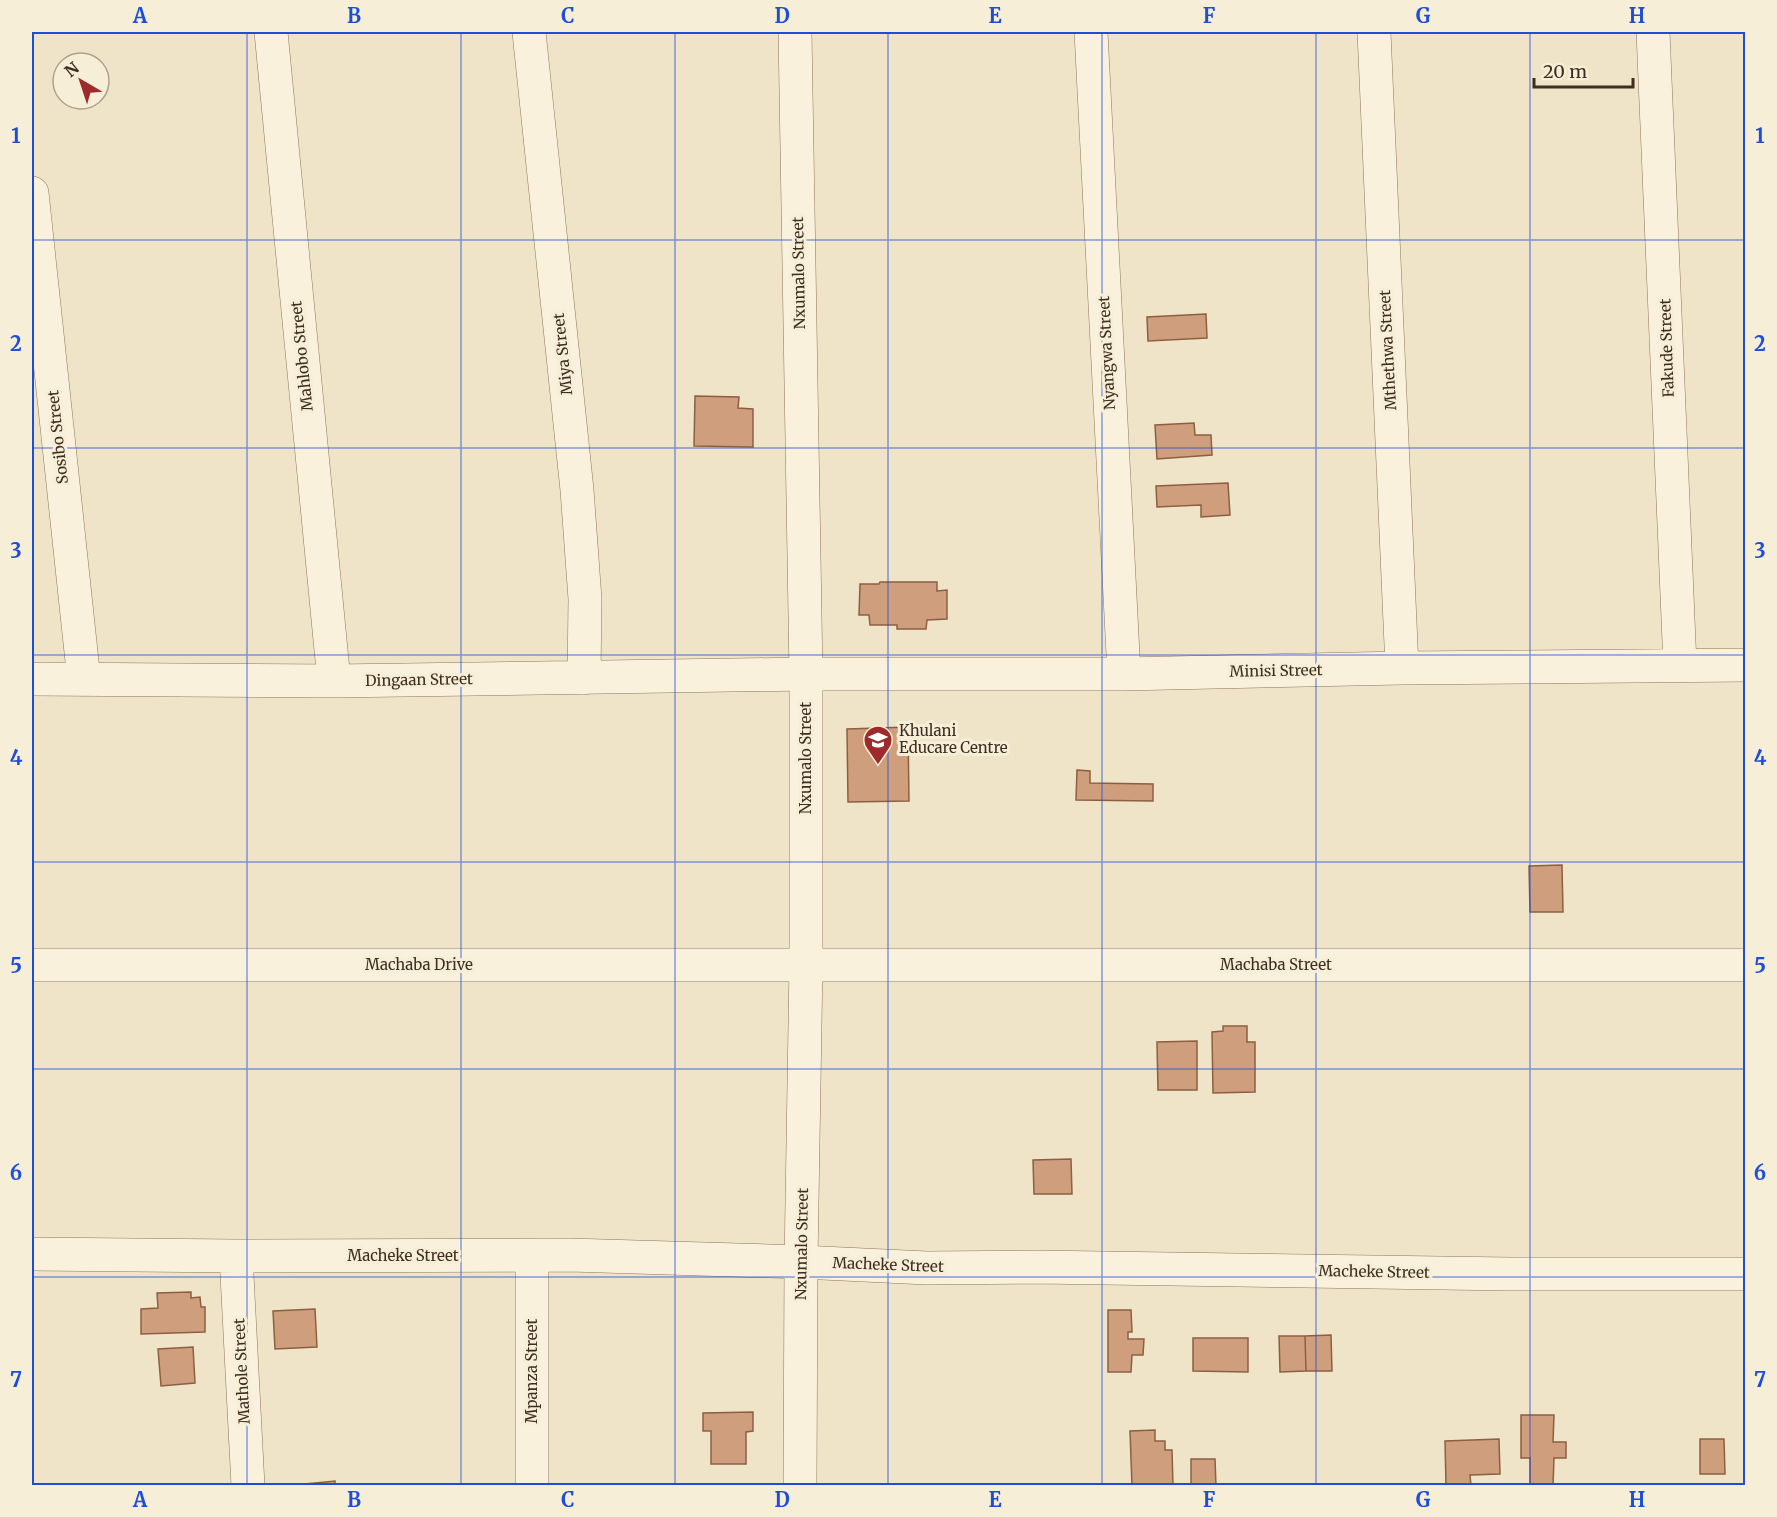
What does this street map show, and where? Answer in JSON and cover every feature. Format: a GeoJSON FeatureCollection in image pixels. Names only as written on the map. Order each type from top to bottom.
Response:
{"type":"FeatureCollection","features":[{"type":"Feature","properties":{"kind":"street","name":"Mahlobo Street"},"geometry":{"type":"LineString","coordinates":[[270,32],[334,681]]}},
{"type":"Feature","properties":{"kind":"street","name":"Miya Street"},"geometry":{"type":"LineString","coordinates":[[529,32],[577,490],[585,599],[584,678]]}},
{"type":"Feature","properties":{"kind":"street","name":"Nxumalo Street"},"geometry":{"type":"LineString","coordinates":[[795,32],[806,674],[806,965],[800,1485]]}},
{"type":"Feature","properties":{"kind":"street","name":"Nyangwa Street"},"geometry":{"type":"LineString","coordinates":[[1091,32],[1124,674]]}},
{"type":"Feature","properties":{"kind":"street","name":"Mthethwa Street"},"geometry":{"type":"LineString","coordinates":[[1374,32],[1402,668]]}},
{"type":"Feature","properties":{"kind":"street","name":"Fakude Street"},"geometry":{"type":"LineString","coordinates":[[1653,32],[1680,665]]}},
{"type":"Feature","properties":{"kind":"street","name":"Sosibo Street"},"geometry":{"type":"LineString","coordinates":[[32,194],[84,680]]}},
{"type":"Feature","properties":{"kind":"street","name":"Minisi Street"},"geometry":{"type":"LineString","coordinates":[[806,674],[1124,674],[1402,668],[1746,665]]}},
{"type":"Feature","properties":{"kind":"street","name":"Dingaan Street"},"geometry":{"type":"LineString","coordinates":[[32,679],[334,681],[806,674]]}},
{"type":"Feature","properties":{"kind":"street","name":"Machaba Drive"},"geometry":{"type":"LineString","coordinates":[[32,965],[806,965]]}},
{"type":"Feature","properties":{"kind":"street","name":"Machaba Street"},"geometry":{"type":"LineString","coordinates":[[806,965],[1746,965]]}},
{"type":"Feature","properties":{"kind":"street","name":"Macheke Street"},"geometry":{"type":"LineString","coordinates":[[32,1254],[570,1255],[927,1268],[1037,1267],[1510,1274],[1746,1274]]}},
{"type":"Feature","properties":{"kind":"street","name":"Mathole Street"},"geometry":{"type":"LineString","coordinates":[[236,1256],[248,1485]]}},
{"type":"Feature","properties":{"kind":"street","name":"Mpanza Street"},"geometry":{"type":"LineString","coordinates":[[532,1256],[532,1485]]}},
{"type":"Feature","properties":{"kind":"building"},"geometry":{"type":"Polygon","coordinates":[[[1206,314],[1207,338],[1148,341],[1147,317],[1206,314]]]}},
{"type":"Feature","properties":{"kind":"building"},"geometry":{"type":"Polygon","coordinates":[[[695,396],[739,397],[738,408],[753,409],[753,447],[694,446],[695,396]]]}},
{"type":"Feature","properties":{"kind":"building"},"geometry":{"type":"Polygon","coordinates":[[[1194,423],[1195,435],[1211,435],[1212,455],[1157,459],[1155,425],[1194,423]]]}},
{"type":"Feature","properties":{"kind":"building"},"geometry":{"type":"Polygon","coordinates":[[[1228,483],[1230,515],[1201,517],[1201,505],[1157,507],[1156,486],[1228,483]]]}},
{"type":"Feature","properties":{"kind":"building"},"geometry":{"type":"Polygon","coordinates":[[[880,582],[937,582],[937,591],[947,590],[947,619],[927,620],[926,629],[897,629],[897,625],[870,625],[869,615],[859,615],[860,584],[879,584],[880,582]]]}},
{"type":"Feature","properties":{"kind":"building","name":"Khulani Educare Centre"},"geometry":{"type":"Polygon","coordinates":[[[908,727],[909,801],[848,802],[847,729],[908,727]]]}},
{"type":"Feature","properties":{"kind":"building"},"geometry":{"type":"Polygon","coordinates":[[[1077,770],[1090,771],[1090,783],[1153,784],[1153,801],[1076,800],[1077,770]]]}},
{"type":"Feature","properties":{"kind":"building"},"geometry":{"type":"Polygon","coordinates":[[[1562,865],[1563,912],[1530,912],[1529,866],[1562,865]]]}},
{"type":"Feature","properties":{"kind":"building"},"geometry":{"type":"Polygon","coordinates":[[[1223,1026],[1247,1026],[1247,1042],[1255,1042],[1255,1092],[1213,1093],[1212,1032],[1223,1031],[1223,1026]]]}},
{"type":"Feature","properties":{"kind":"building"},"geometry":{"type":"Polygon","coordinates":[[[1197,1041],[1197,1090],[1158,1090],[1157,1042],[1197,1041]]]}},
{"type":"Feature","properties":{"kind":"building"},"geometry":{"type":"Polygon","coordinates":[[[1071,1159],[1072,1194],[1034,1194],[1033,1160],[1071,1159]]]}},
{"type":"Feature","properties":{"kind":"building"},"geometry":{"type":"Polygon","coordinates":[[[191,1292],[191,1298],[200,1297],[201,1307],[205,1307],[205,1332],[141,1334],[141,1309],[158,1308],[157,1293],[191,1292]]]}},
{"type":"Feature","properties":{"kind":"building"},"geometry":{"type":"Polygon","coordinates":[[[315,1309],[317,1347],[275,1349],[273,1311],[315,1309]]]}},
{"type":"Feature","properties":{"kind":"building"},"geometry":{"type":"Polygon","coordinates":[[[1108,1310],[1131,1310],[1132,1332],[1128,1332],[1128,1339],[1144,1339],[1143,1355],[1132,1355],[1131,1372],[1108,1372],[1108,1310]]]}},
{"type":"Feature","properties":{"kind":"building"},"geometry":{"type":"Polygon","coordinates":[[[1331,1335],[1332,1371],[1306,1371],[1305,1336],[1331,1335]]]}},
{"type":"Feature","properties":{"kind":"building"},"geometry":{"type":"Polygon","coordinates":[[[1279,1336],[1305,1336],[1306,1371],[1280,1372],[1279,1336]]]}},
{"type":"Feature","properties":{"kind":"building"},"geometry":{"type":"Polygon","coordinates":[[[1193,1338],[1248,1338],[1248,1372],[1193,1371],[1193,1338]]]}},
{"type":"Feature","properties":{"kind":"building"},"geometry":{"type":"Polygon","coordinates":[[[193,1347],[195,1383],[161,1386],[158,1349],[193,1347]]]}},
{"type":"Feature","properties":{"kind":"building"},"geometry":{"type":"Polygon","coordinates":[[[753,1412],[753,1431],[746,1432],[746,1464],[711,1464],[711,1431],[703,1431],[703,1413],[753,1412]]]}},
{"type":"Feature","properties":{"kind":"building"},"geometry":{"type":"Polygon","coordinates":[[[1521,1415],[1554,1415],[1553,1442],[1566,1442],[1566,1458],[1554,1458],[1553,1486],[1530,1486],[1530,1458],[1521,1458],[1521,1415]]]}},
{"type":"Feature","properties":{"kind":"building"},"geometry":{"type":"Polygon","coordinates":[[[1155,1430],[1155,1441],[1165,1441],[1165,1450],[1172,1450],[1173,1486],[1132,1486],[1130,1431],[1155,1430]]]}},
{"type":"Feature","properties":{"kind":"building"},"geometry":{"type":"Polygon","coordinates":[[[1499,1439],[1500,1474],[1470,1475],[1471,1486],[1446,1486],[1445,1441],[1499,1439]]]}},
{"type":"Feature","properties":{"kind":"building"},"geometry":{"type":"Polygon","coordinates":[[[1700,1439],[1724,1439],[1725,1474],[1700,1474],[1700,1439]]]}},
{"type":"Feature","properties":{"kind":"building"},"geometry":{"type":"Polygon","coordinates":[[[1191,1459],[1215,1459],[1216,1486],[1191,1486],[1191,1459]]]}},
{"type":"Feature","properties":{"kind":"building"},"geometry":{"type":"Polygon","coordinates":[[[335,1481],[335,1486],[283,1486],[335,1481]]]}},
{"type":"Feature","properties":{"kind":"place","name":"Khulani Educare Centre"},"geometry":{"type":"Point","coordinates":[878,766]}}]}
